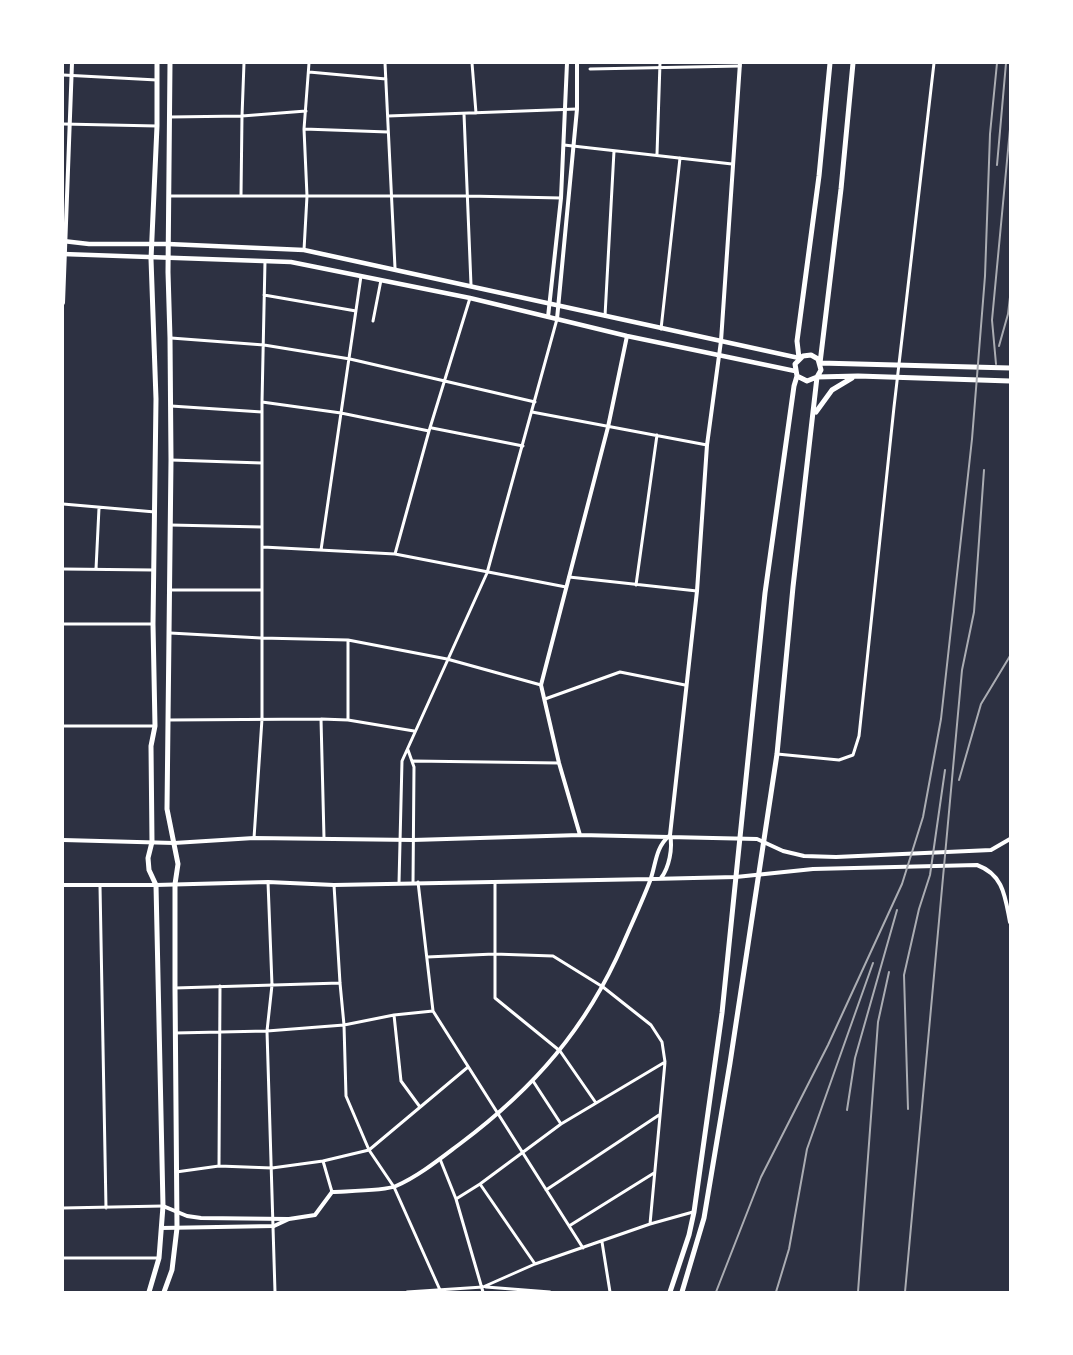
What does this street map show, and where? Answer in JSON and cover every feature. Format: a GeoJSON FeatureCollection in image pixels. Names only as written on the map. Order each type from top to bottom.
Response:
{"type":"FeatureCollection","features":[{"type":"Feature","properties":{"kind":"main road"},"geometry":{"type":"LineString","coordinates":[[149,1292],[159,1258],[163,1206],[156,885],[148,864],[148,853],[152,842],[151,747],[155,726],[153,570],[156,399],[150,259],[158,126],[156,63]]}},
{"type":"Feature","properties":{"kind":"main road"},"geometry":{"type":"LineString","coordinates":[[164,1292],[172,1270],[177,1228],[175,884],[178,864],[167,809],[171,460],[168,259],[170,63]]}},
{"type":"Feature","properties":{"kind":"main road"},"geometry":{"type":"LineString","coordinates":[[670,1292],[689,1235],[694,1212],[722,1013],[765,593],[796,374],[795,364],[800,358],[797,341],[819,176],[830,63]]}},
{"type":"Feature","properties":{"kind":"main road"},"geometry":{"type":"LineString","coordinates":[[682,1292],[704,1218],[777,753],[793,586],[818,377],[821,370],[853,63]]}},
{"type":"Feature","properties":{"kind":"main road"},"geometry":{"type":"LineString","coordinates":[[64,242],[151,243],[304,250],[800,358],[811,355],[820,363],[1010,368]]}},
{"type":"Feature","properties":{"kind":"main road"},"geometry":{"type":"LineString","coordinates":[[63,255],[299,263],[470,298],[796,374],[807,381],[818,377],[858,376],[1010,381]]}},
{"type":"Feature","properties":{"kind":"main road"},"geometry":{"type":"LineString","coordinates":[[814,416],[822,401],[832,390],[844,381],[858,376]]}},
{"type":"Feature","properties":{"kind":"street"},"geometry":{"type":"LineString","coordinates":[[63,303],[65,167],[70,124],[72,63]]}},
{"type":"Feature","properties":{"kind":"street"},"geometry":{"type":"LineString","coordinates":[[241,195],[244,63]]}},
{"type":"Feature","properties":{"kind":"street"},"geometry":{"type":"LineString","coordinates":[[304,250],[306,196],[304,129],[309,63]]}},
{"type":"Feature","properties":{"kind":"street"},"geometry":{"type":"LineString","coordinates":[[385,63],[395,268]]}},
{"type":"Feature","properties":{"kind":"street"},"geometry":{"type":"LineString","coordinates":[[472,63],[476,113]]}},
{"type":"Feature","properties":{"kind":"street"},"geometry":{"type":"LineString","coordinates":[[548,317],[561,198],[567,63]]}},
{"type":"Feature","properties":{"kind":"street"},"geometry":{"type":"LineString","coordinates":[[399,883],[401,765],[414,731],[487,573],[557,320],[577,109],[577,63]]}},
{"type":"Feature","properties":{"kind":"street"},"geometry":{"type":"LineString","coordinates":[[657,154],[660,63]]}},
{"type":"Feature","properties":{"kind":"street"},"geometry":{"type":"LineString","coordinates":[[777,753],[839,760],[853,755],[859,736],[934,63]]}},
{"type":"Feature","properties":{"kind":"street"},"geometry":{"type":"LineString","coordinates":[[590,69],[740,64],[721,341],[707,445],[697,591],[685,685],[670,835],[671,845],[668,866],[660,879]]}},
{"type":"Feature","properties":{"kind":"street"},"geometry":{"type":"LineString","coordinates":[[309,72],[386,79]]}},
{"type":"Feature","properties":{"kind":"street"},"geometry":{"type":"LineString","coordinates":[[63,75],[157,80]]}},
{"type":"Feature","properties":{"kind":"street"},"geometry":{"type":"LineString","coordinates":[[388,116],[577,109]]}},
{"type":"Feature","properties":{"kind":"street"},"geometry":{"type":"LineString","coordinates":[[169,117],[242,116],[306,111]]}},
{"type":"Feature","properties":{"kind":"street"},"geometry":{"type":"LineString","coordinates":[[464,114],[471,285]]}},
{"type":"Feature","properties":{"kind":"street"},"geometry":{"type":"LineString","coordinates":[[63,124],[158,126]]}},
{"type":"Feature","properties":{"kind":"street"},"geometry":{"type":"LineString","coordinates":[[304,129],[388,132]]}},
{"type":"Feature","properties":{"kind":"street"},"geometry":{"type":"LineString","coordinates":[[562,145],[732,164]]}},
{"type":"Feature","properties":{"kind":"street"},"geometry":{"type":"LineString","coordinates":[[604,316],[614,151]]}},
{"type":"Feature","properties":{"kind":"street"},"geometry":{"type":"LineString","coordinates":[[661,329],[680,158]]}},
{"type":"Feature","properties":{"kind":"street"},"geometry":{"type":"LineString","coordinates":[[169,196],[561,198]]}},
{"type":"Feature","properties":{"kind":"street"},"geometry":{"type":"LineString","coordinates":[[254,838],[262,719],[262,402],[265,261]]}},
{"type":"Feature","properties":{"kind":"street"},"geometry":{"type":"LineString","coordinates":[[321,550],[361,276]]}},
{"type":"Feature","properties":{"kind":"street"},"geometry":{"type":"LineString","coordinates":[[373,321],[381,280]]}},
{"type":"Feature","properties":{"kind":"street"},"geometry":{"type":"LineString","coordinates":[[264,296],[356,311]]}},
{"type":"Feature","properties":{"kind":"street"},"geometry":{"type":"LineString","coordinates":[[395,554],[470,298]]}},
{"type":"Feature","properties":{"kind":"street"},"geometry":{"type":"LineString","coordinates":[[580,834],[541,685],[608,427],[627,336]]}},
{"type":"Feature","properties":{"kind":"street"},"geometry":{"type":"LineString","coordinates":[[170,338],[264,345],[350,359],[535,402]]}},
{"type":"Feature","properties":{"kind":"street"},"geometry":{"type":"LineString","coordinates":[[262,402],[341,413],[523,446]]}},
{"type":"Feature","properties":{"kind":"street"},"geometry":{"type":"LineString","coordinates":[[171,406],[262,412]]}},
{"type":"Feature","properties":{"kind":"street"},"geometry":{"type":"LineString","coordinates":[[532,412],[707,445]]}},
{"type":"Feature","properties":{"kind":"street"},"geometry":{"type":"LineString","coordinates":[[636,585],[657,435]]}},
{"type":"Feature","properties":{"kind":"street"},"geometry":{"type":"LineString","coordinates":[[171,460],[262,463]]}},
{"type":"Feature","properties":{"kind":"street"},"geometry":{"type":"LineString","coordinates":[[63,504],[155,512]]}},
{"type":"Feature","properties":{"kind":"street"},"geometry":{"type":"LineString","coordinates":[[96,569],[99,508]]}},
{"type":"Feature","properties":{"kind":"street"},"geometry":{"type":"LineString","coordinates":[[170,525],[262,527]]}},
{"type":"Feature","properties":{"kind":"street"},"geometry":{"type":"LineString","coordinates":[[262,547],[395,554],[566,587]]}},
{"type":"Feature","properties":{"kind":"street"},"geometry":{"type":"LineString","coordinates":[[63,569],[153,570]]}},
{"type":"Feature","properties":{"kind":"street"},"geometry":{"type":"LineString","coordinates":[[569,578],[697,591]]}},
{"type":"Feature","properties":{"kind":"street"},"geometry":{"type":"LineString","coordinates":[[169,590],[261,590]]}},
{"type":"Feature","properties":{"kind":"street"},"geometry":{"type":"LineString","coordinates":[[63,624],[153,624]]}},
{"type":"Feature","properties":{"kind":"street"},"geometry":{"type":"LineString","coordinates":[[169,632],[261,638],[348,640],[447,659],[541,685]]}},
{"type":"Feature","properties":{"kind":"street"},"geometry":{"type":"LineString","coordinates":[[348,640],[348,720]]}},
{"type":"Feature","properties":{"kind":"street"},"geometry":{"type":"LineString","coordinates":[[544,699],[620,672],[685,685]]}},
{"type":"Feature","properties":{"kind":"street"},"geometry":{"type":"LineString","coordinates":[[321,719],[324,838]]}},
{"type":"Feature","properties":{"kind":"street"},"geometry":{"type":"LineString","coordinates":[[168,720],[348,720],[414,731]]}},
{"type":"Feature","properties":{"kind":"street"},"geometry":{"type":"LineString","coordinates":[[63,726],[155,726]]}},
{"type":"Feature","properties":{"kind":"street"},"geometry":{"type":"LineString","coordinates":[[408,750],[413,761],[413,883]]}},
{"type":"Feature","properties":{"kind":"street"},"geometry":{"type":"LineString","coordinates":[[413,761],[560,763]]}},
{"type":"Feature","properties":{"kind":"street"},"geometry":{"type":"LineString","coordinates":[[63,840],[174,843],[254,838],[413,840],[580,834],[670,835],[757,838],[794,854],[836,856],[991,850],[1010,839]]}},
{"type":"Feature","properties":{"kind":"street"},"geometry":{"type":"LineString","coordinates":[[161,1228],[274,1226],[289,1220],[315,1215],[333,1192],[394,1187],[440,1159],[498,1115],[560,1051],[603,987],[651,879],[657,852],[670,835]]}},
{"type":"Feature","properties":{"kind":"street"},"geometry":{"type":"LineString","coordinates":[[63,885],[268,882],[334,885],[660,879],[759,876],[836,868],[977,865],[990,871],[1001,883],[1010,922]]}},
{"type":"Feature","properties":{"kind":"street"},"geometry":{"type":"LineString","coordinates":[[268,882],[272,985],[267,1031],[275,1292]]}},
{"type":"Feature","properties":{"kind":"street"},"geometry":{"type":"LineString","coordinates":[[418,882],[432,1011],[583,1248]]}},
{"type":"Feature","properties":{"kind":"street"},"geometry":{"type":"LineString","coordinates":[[495,882],[495,998],[560,1051],[596,1103]]}},
{"type":"Feature","properties":{"kind":"street"},"geometry":{"type":"LineString","coordinates":[[100,885],[106,1208]]}},
{"type":"Feature","properties":{"kind":"street"},"geometry":{"type":"LineString","coordinates":[[334,885],[344,1025],[346,1095],[369,1150],[394,1187],[440,1290]]}},
{"type":"Feature","properties":{"kind":"street"},"geometry":{"type":"LineString","coordinates":[[427,957],[494,954],[553,956],[603,987],[651,1025],[662,1042],[665,1062],[650,1224]]}},
{"type":"Feature","properties":{"kind":"street"},"geometry":{"type":"LineString","coordinates":[[175,988],[340,983]]}},
{"type":"Feature","properties":{"kind":"street"},"geometry":{"type":"LineString","coordinates":[[219,1166],[220,986]]}},
{"type":"Feature","properties":{"kind":"street"},"geometry":{"type":"LineString","coordinates":[[175,1033],[220,1030],[267,1031],[344,1025],[394,1015],[432,1011]]}},
{"type":"Feature","properties":{"kind":"street"},"geometry":{"type":"LineString","coordinates":[[394,1015],[401,1081],[420,1107]]}},
{"type":"Feature","properties":{"kind":"street"},"geometry":{"type":"LineString","coordinates":[[456,1199],[561,1124],[665,1062]]}},
{"type":"Feature","properties":{"kind":"street"},"geometry":{"type":"LineString","coordinates":[[176,1172],[219,1166],[272,1168],[323,1161],[369,1150],[468,1067]]}},
{"type":"Feature","properties":{"kind":"street"},"geometry":{"type":"LineString","coordinates":[[533,1081],[561,1124]]}},
{"type":"Feature","properties":{"kind":"street"},"geometry":{"type":"LineString","coordinates":[[546,1190],[659,1115]]}},
{"type":"Feature","properties":{"kind":"street"},"geometry":{"type":"LineString","coordinates":[[440,1159],[456,1199],[483,1290]]}},
{"type":"Feature","properties":{"kind":"street"},"geometry":{"type":"LineString","coordinates":[[323,1161],[333,1192]]}},
{"type":"Feature","properties":{"kind":"street"},"geometry":{"type":"LineString","coordinates":[[569,1226],[656,1173]]}},
{"type":"Feature","properties":{"kind":"street"},"geometry":{"type":"LineString","coordinates":[[480,1184],[535,1264]]}},
{"type":"Feature","properties":{"kind":"street"},"geometry":{"type":"LineString","coordinates":[[63,1208],[163,1206],[177,1213],[201,1218],[289,1220]]}},
{"type":"Feature","properties":{"kind":"street"},"geometry":{"type":"LineString","coordinates":[[483,1290],[535,1264],[650,1224],[694,1212]]}},
{"type":"Feature","properties":{"kind":"street"},"geometry":{"type":"LineString","coordinates":[[602,1242],[610,1292]]}},
{"type":"Feature","properties":{"kind":"street"},"geometry":{"type":"LineString","coordinates":[[63,1258],[159,1258]]}},
{"type":"Feature","properties":{"kind":"street"},"geometry":{"type":"LineString","coordinates":[[407,1292],[440,1290],[550,1292]]}},
{"type":"Feature","properties":{"kind":"railway"},"geometry":{"type":"LineString","coordinates":[[716,1292],[761,1177],[828,1045],[902,884],[923,817],[941,719],[972,439],[985,276],[990,134],[997,63]]}},
{"type":"Feature","properties":{"kind":"railway"},"geometry":{"type":"LineString","coordinates":[[997,165],[1006,63]]}},
{"type":"Feature","properties":{"kind":"railway"},"geometry":{"type":"LineString","coordinates":[[996,364],[992,320],[1010,129]]}},
{"type":"Feature","properties":{"kind":"railway"},"geometry":{"type":"LineString","coordinates":[[999,346],[1010,297]]}},
{"type":"Feature","properties":{"kind":"railway"},"geometry":{"type":"LineString","coordinates":[[905,1292],[962,670],[974,612],[984,470]]}},
{"type":"Feature","properties":{"kind":"railway"},"geometry":{"type":"LineString","coordinates":[[959,780],[981,704],[1010,656]]}},
{"type":"Feature","properties":{"kind":"railway"},"geometry":{"type":"LineString","coordinates":[[908,1109],[904,975],[919,909],[930,875],[945,770]]}},
{"type":"Feature","properties":{"kind":"railway"},"geometry":{"type":"LineString","coordinates":[[847,1110],[855,1058],[897,910]]}},
{"type":"Feature","properties":{"kind":"railway"},"geometry":{"type":"LineString","coordinates":[[776,1292],[789,1249],[807,1149],[873,963]]}},
{"type":"Feature","properties":{"kind":"railway"},"geometry":{"type":"LineString","coordinates":[[858,1292],[878,1022],[889,972]]}}]}
